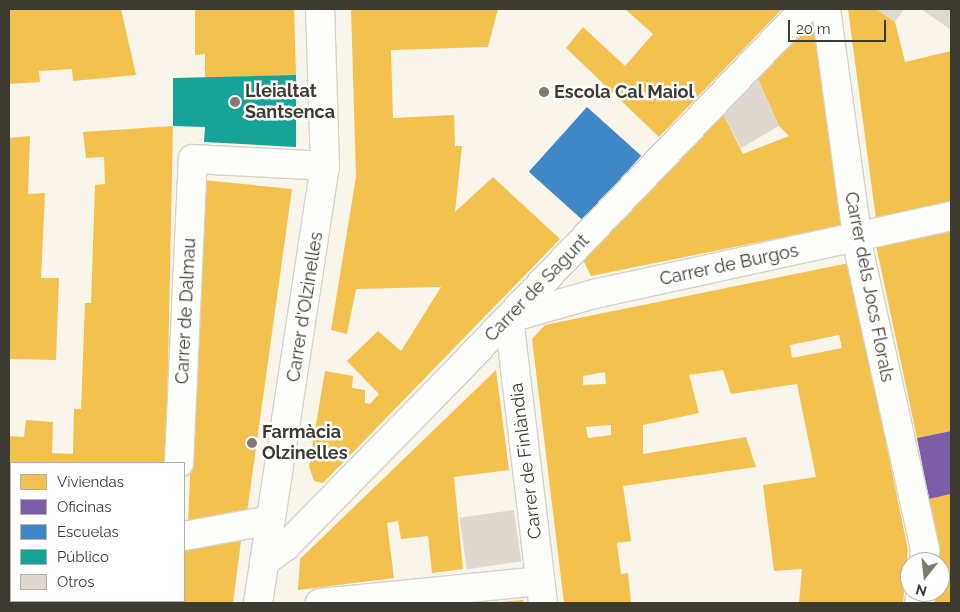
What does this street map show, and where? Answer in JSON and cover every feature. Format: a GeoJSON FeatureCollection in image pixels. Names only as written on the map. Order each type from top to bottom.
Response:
{"type":"FeatureCollection","features":[{"type":"Feature","properties":{"kind":"street","name":"Carrer d'Olzinelles"},"geometry":{"type":"LineString","coordinates":[[258,603],[325,166],[320,9]]}},
{"type":"Feature","properties":{"kind":"street","name":"Carrer de Sagunt"},"geometry":{"type":"LineString","coordinates":[[264,562],[286,546],[509,318],[804,9]]}},
{"type":"Feature","properties":{"kind":"street","name":"Carrer dels Jocs Florals"},"geometry":{"type":"LineString","coordinates":[[826,9],[856,236],[925,552]]}},
{"type":"Feature","properties":{"kind":"street","name":"Carrer de Dalmau"},"geometry":{"type":"LineString","coordinates":[[178,462],[192,159],[325,166]]}},
{"type":"Feature","properties":{"kind":"street","name":"Carrer de Burgos"},"geometry":{"type":"LineString","coordinates":[[509,318],[594,294],[951,216]]}},
{"type":"Feature","properties":{"kind":"street","name":"Carrer de Finlàndia"},"geometry":{"type":"LineString","coordinates":[[509,318],[542,592]]}},
{"type":"Feature","properties":{"kind":"street"},"geometry":{"type":"LineString","coordinates":[[185,536],[271,520]]}},
{"type":"Feature","properties":{"kind":"street"},"geometry":{"type":"LineString","coordinates":[[320,603],[542,592]]}},
{"type":"Feature","properties":{"kind":"building: Viviendas"},"geometry":{"type":"Polygon","coordinates":[[[121,9],[136,75],[73,81],[72,69],[39,71],[40,82],[9,84],[9,10],[121,9]]]}},
{"type":"Feature","properties":{"kind":"building: Viviendas"},"geometry":{"type":"Polygon","coordinates":[[[195,9],[294,9],[296,75],[205,78],[205,54],[195,55],[195,9]]]}},
{"type":"Feature","properties":{"kind":"building: Viviendas"},"geometry":{"type":"Polygon","coordinates":[[[351,9],[498,9],[488,47],[391,50],[393,118],[454,115],[455,146],[462,146],[455,212],[493,177],[560,239],[323,483],[314,481],[309,466],[325,371],[353,376],[352,388],[365,390],[365,403],[370,404],[379,394],[347,361],[378,331],[401,351],[441,287],[356,289],[347,334],[331,330],[356,177],[351,9]]]}},
{"type":"Feature","properties":{"kind":"building: Viviendas"},"geometry":{"type":"Polygon","coordinates":[[[625,9],[782,9],[659,137],[566,48],[583,27],[625,66],[653,34],[625,9]]]}},
{"type":"Feature","properties":{"kind":"building: Viviendas"},"geometry":{"type":"Polygon","coordinates":[[[848,9],[876,9],[895,22],[905,62],[951,51],[951,203],[876,219],[848,9]]]}},
{"type":"Feature","properties":{"kind":"building: Viviendas"},"geometry":{"type":"Polygon","coordinates":[[[815,21],[843,225],[591,276],[582,258],[723,114],[743,154],[789,136],[779,126],[758,79],[815,21]]]}},
{"type":"Feature","properties":{"kind":"building: Viviendas"},"geometry":{"type":"Polygon","coordinates":[[[173,126],[166,462],[10,462],[9,523],[9,436],[24,437],[26,420],[53,422],[52,453],[73,454],[74,409],[81,409],[85,303],[91,303],[95,185],[105,184],[104,157],[86,158],[83,132],[173,126]]]}},
{"type":"Feature","properties":{"kind":"building: Viviendas"},"geometry":{"type":"Polygon","coordinates":[[[30,136],[28,194],[45,193],[41,278],[59,278],[56,360],[9,359],[9,138],[30,136]]]}},
{"type":"Feature","properties":{"kind":"building: Viviendas"},"geometry":{"type":"Polygon","coordinates":[[[203,180],[292,189],[246,520],[188,524],[203,180]]]}},
{"type":"Feature","properties":{"kind":"building: Viviendas"},"geometry":{"type":"Polygon","coordinates":[[[951,229],[951,431],[917,438],[876,245],[951,229]]]}},
{"type":"Feature","properties":{"kind":"building: Viviendas"},"geometry":{"type":"Polygon","coordinates":[[[849,263],[908,550],[908,552],[900,552],[900,602],[903,603],[799,603],[802,569],[774,571],[763,485],[816,477],[797,384],[731,394],[723,370],[689,375],[699,413],[643,425],[643,454],[746,437],[756,467],[623,486],[631,541],[617,543],[621,574],[628,573],[631,603],[564,603],[532,339],[545,325],[849,263]],[[839,335],[790,345],[792,358],[842,348],[839,335]],[[605,372],[583,376],[583,385],[606,384],[605,372]],[[611,425],[586,427],[588,438],[611,435],[611,425]]]}},
{"type":"Feature","properties":{"kind":"building: Viviendas"},"geometry":{"type":"Polygon","coordinates":[[[496,370],[509,470],[454,477],[463,569],[432,573],[428,536],[401,539],[398,521],[387,523],[394,578],[298,590],[300,559],[496,370]]]}},
{"type":"Feature","properties":{"kind":"building: Viviendas"},"geometry":{"type":"Polygon","coordinates":[[[951,494],[951,603],[935,603],[950,602],[950,552],[940,552],[929,499],[951,494]]]}},
{"type":"Feature","properties":{"kind":"building: Viviendas"},"geometry":{"type":"Polygon","coordinates":[[[241,541],[233,603],[146,602],[185,602],[185,549],[241,541]]]}},
{"type":"Feature","properties":{"kind":"building: Viviendas"},"geometry":{"type":"Polygon","coordinates":[[[10,592],[10,602],[81,602],[9,603],[10,592]]]}},
{"type":"Feature","properties":{"kind":"building: Viviendas"},"geometry":{"type":"Polygon","coordinates":[[[523,600],[524,603],[501,603],[501,602],[523,600]]]}},
{"type":"Feature","properties":{"kind":"building: Oficinas"},"geometry":{"type":"Polygon","coordinates":[[[951,431],[951,494],[929,499],[917,438],[951,431]]]}},
{"type":"Feature","properties":{"kind":"building: Escuelas"},"geometry":{"type":"Polygon","coordinates":[[[587,107],[641,156],[583,221],[529,172],[587,107]]]}},
{"type":"Feature","properties":{"kind":"building: Público","name":"Lleialtat Santsenca"},"geometry":{"type":"Polygon","coordinates":[[[296,75],[296,147],[204,142],[205,127],[173,126],[173,78],[296,75]]]}},
{"type":"Feature","properties":{"kind":"building: Otros"},"geometry":{"type":"Polygon","coordinates":[[[876,9],[904,9],[895,22],[876,9]]]}},
{"type":"Feature","properties":{"kind":"building: Otros"},"geometry":{"type":"Polygon","coordinates":[[[921,9],[951,9],[951,30],[921,9]]]}},
{"type":"Feature","properties":{"kind":"building: Otros"},"geometry":{"type":"Polygon","coordinates":[[[758,79],[779,126],[741,148],[723,114],[758,79]]]}},
{"type":"Feature","properties":{"kind":"building: Otros"},"geometry":{"type":"Polygon","coordinates":[[[514,510],[521,561],[467,569],[460,518],[514,510]]]}},
{"type":"Feature","properties":{"kind":"place","name":"Escola Cal Maiol"},"geometry":{"type":"Point","coordinates":[544,92]}},
{"type":"Feature","properties":{"kind":"place","name":"Lleialtat Santsenca"},"geometry":{"type":"Point","coordinates":[235,102]}},
{"type":"Feature","properties":{"kind":"place","name":"Farmàcia Olzinelles"},"geometry":{"type":"Point","coordinates":[252,443]}}]}
